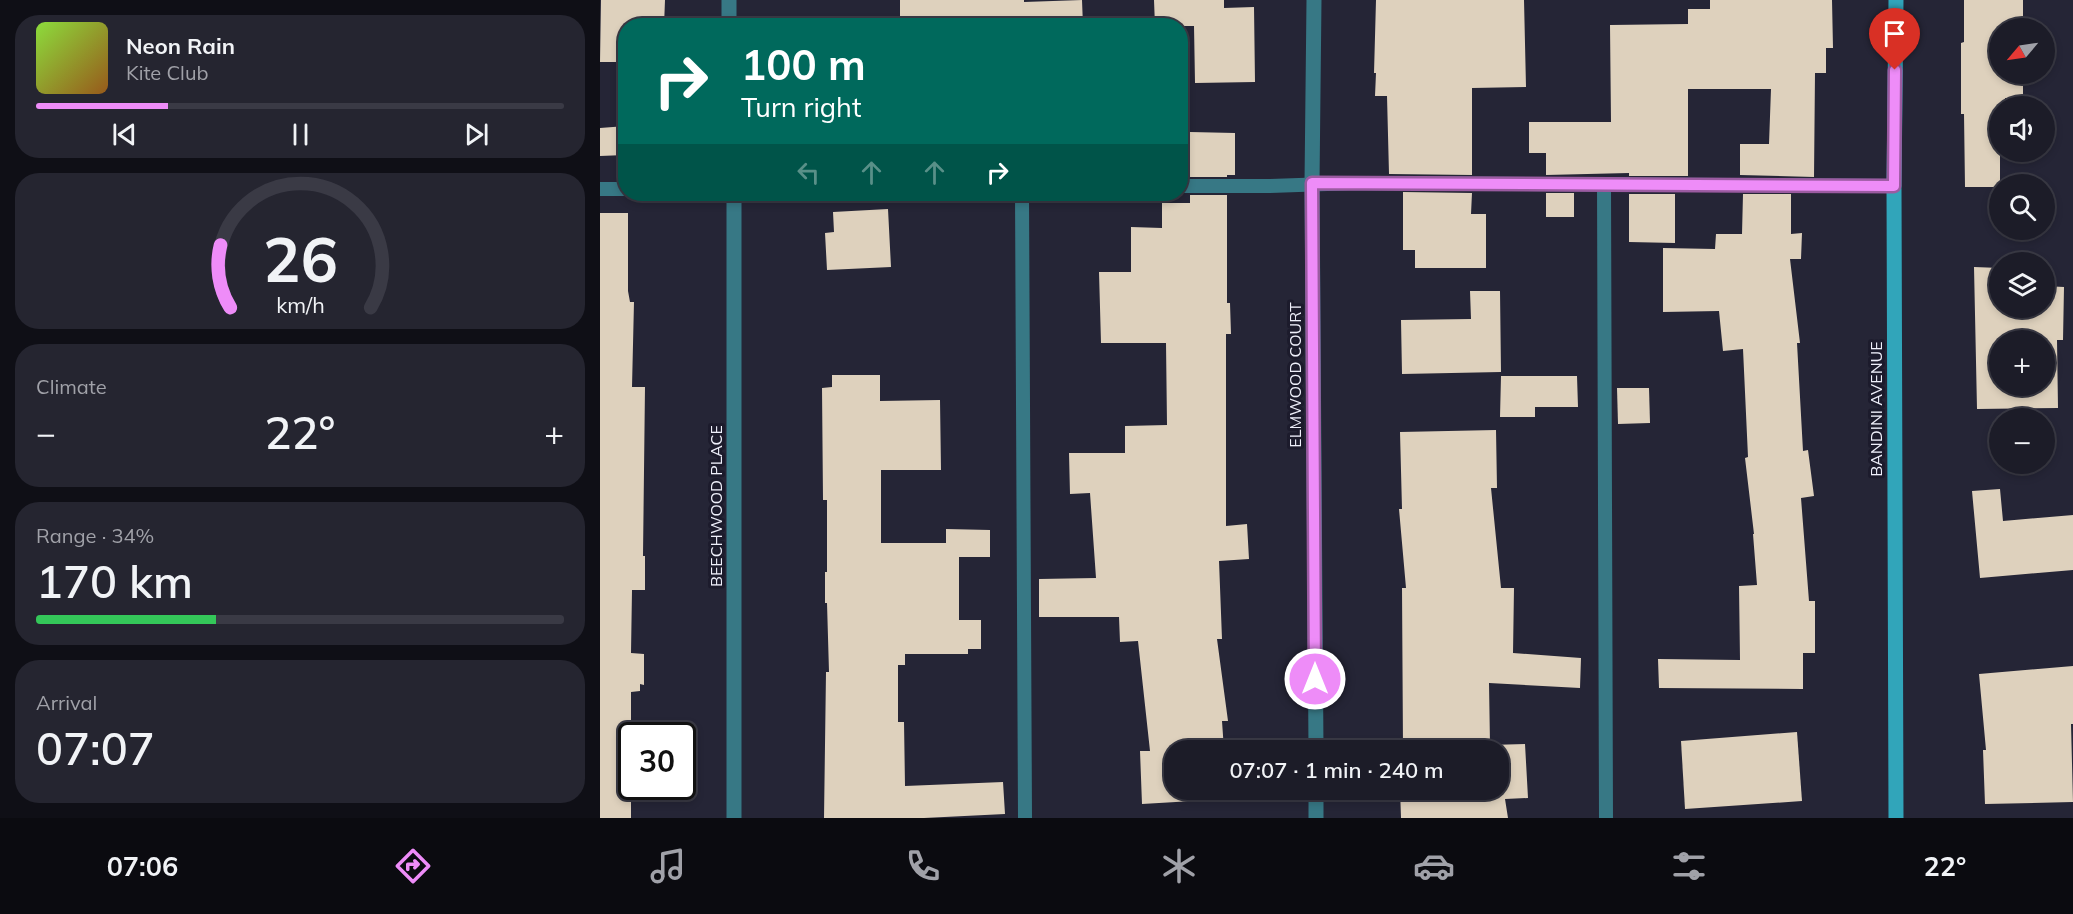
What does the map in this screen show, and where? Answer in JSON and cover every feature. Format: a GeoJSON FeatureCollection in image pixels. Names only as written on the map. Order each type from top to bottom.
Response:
{"type":"FeatureCollection","features":[{"type":"Feature","properties":{"kind":"street"},"geometry":{"type":"LineString","coordinates":[[729,0],[729,18]]}},
{"type":"Feature","properties":{"kind":"street","name":"ELMWOOD COURT"},"geometry":{"type":"LineString","coordinates":[[1314,0],[1312,183],[1316,740]]}},
{"type":"Feature","properties":{"kind":"street","name":"BANDINI AVENUE"},"geometry":{"type":"LineString","coordinates":[[1896,0],[1894,186],[1896,818]]}},
{"type":"Feature","properties":{"kind":"street","name":"BEECHWOOD PLACE"},"geometry":{"type":"LineString","coordinates":[[734,201],[734,818]]}},
{"type":"Feature","properties":{"kind":"street"},"geometry":{"type":"LineString","coordinates":[[1316,800],[1316,818]]}},
{"type":"Feature","properties":{"kind":"lane"},"geometry":{"type":"LineString","coordinates":[[1188,186],[1270,186],[1312,183],[1894,186]]}},
{"type":"Feature","properties":{"kind":"lane"},"geometry":{"type":"LineString","coordinates":[[1604,184],[1606,818]]}},
{"type":"Feature","properties":{"kind":"lane"},"geometry":{"type":"LineString","coordinates":[[600,189],[618,189]]}},
{"type":"Feature","properties":{"kind":"lane"},"geometry":{"type":"LineString","coordinates":[[1022,201],[1025,818]]}},
{"type":"Feature","properties":{"kind":"building"},"geometry":{"type":"Polygon","coordinates":[[[601,0],[665,0],[664,18],[618,18],[618,62],[600,62],[601,0]]]}},
{"type":"Feature","properties":{"kind":"building"},"geometry":{"type":"Polygon","coordinates":[[[900,0],[1024,0],[1024,2],[1082,0],[1083,18],[900,18],[900,0]]]}},
{"type":"Feature","properties":{"kind":"building"},"geometry":{"type":"Polygon","coordinates":[[[1154,0],[1224,0],[1224,8],[1254,7],[1255,82],[1195,83],[1194,26],[1188,26],[1188,18],[1155,18],[1154,0]]]}},
{"type":"Feature","properties":{"kind":"building"},"geometry":{"type":"Polygon","coordinates":[[[1376,0],[1524,0],[1526,87],[1472,88],[1472,175],[1389,174],[1387,96],[1375,96],[1376,0]]]}},
{"type":"Feature","properties":{"kind":"building"},"geometry":{"type":"Polygon","coordinates":[[[1710,0],[1832,0],[1833,48],[1826,48],[1826,73],[1815,73],[1814,177],[1740,175],[1740,144],[1769,144],[1771,89],[1688,89],[1688,176],[1629,176],[1629,173],[1546,175],[1546,153],[1529,153],[1529,122],[1611,122],[1610,25],[1688,24],[1688,9],[1710,9],[1710,0]]]}},
{"type":"Feature","properties":{"kind":"building"},"geometry":{"type":"Polygon","coordinates":[[[1964,0],[2023,0],[2023,18],[1989,18],[1989,84],[2023,84],[2023,96],[1989,96],[1989,162],[2000,162],[2000,174],[1989,174],[1989,187],[1965,187],[1964,114],[1961,114],[1961,43],[1964,42],[1964,0]]]}},
{"type":"Feature","properties":{"kind":"building"},"geometry":{"type":"Polygon","coordinates":[[[618,127],[618,155],[600,156],[600,128],[618,127]]]}},
{"type":"Feature","properties":{"kind":"building"},"geometry":{"type":"Polygon","coordinates":[[[1190,132],[1235,133],[1235,175],[1190,177],[1190,132]]]}},
{"type":"Feature","properties":{"kind":"building"},"geometry":{"type":"Polygon","coordinates":[[[1403,192],[1472,193],[1471,214],[1486,214],[1486,268],[1415,268],[1415,250],[1403,250],[1403,192]]]}},
{"type":"Feature","properties":{"kind":"building"},"geometry":{"type":"Polygon","coordinates":[[[1546,193],[1574,193],[1574,217],[1546,217],[1546,193]]]}},
{"type":"Feature","properties":{"kind":"building"},"geometry":{"type":"Polygon","coordinates":[[[1629,194],[1675,194],[1675,243],[1629,242],[1629,194]]]}},
{"type":"Feature","properties":{"kind":"building"},"geometry":{"type":"Polygon","coordinates":[[[1743,194],[1791,194],[1791,234],[1802,233],[1801,259],[1790,259],[1800,343],[1797,343],[1803,451],[1808,450],[1814,496],[1801,498],[1809,601],[1815,601],[1815,653],[1803,653],[1803,689],[1659,688],[1658,659],[1740,660],[1739,586],[1757,585],[1754,534],[1745,458],[1748,457],[1743,349],[1723,351],[1719,311],[1663,312],[1663,248],[1715,249],[1716,234],[1742,234],[1743,194]]]}},
{"type":"Feature","properties":{"kind":"building"},"geometry":{"type":"Polygon","coordinates":[[[1190,195],[1227,195],[1227,303],[1230,303],[1231,334],[1226,334],[1226,526],[1247,524],[1249,559],[1219,561],[1222,639],[1217,639],[1228,721],[1222,721],[1223,740],[1164,740],[1164,800],[1210,800],[1142,804],[1140,751],[1150,751],[1138,641],[1120,642],[1119,617],[1039,617],[1039,579],[1096,578],[1090,493],[1070,494],[1069,453],[1125,453],[1125,426],[1167,425],[1166,343],[1101,343],[1099,272],[1131,272],[1131,227],[1162,228],[1162,203],[1190,203],[1190,195]]]}},
{"type":"Feature","properties":{"kind":"building"},"geometry":{"type":"Polygon","coordinates":[[[888,209],[891,267],[827,270],[825,233],[834,232],[833,212],[888,209]]]}},
{"type":"Feature","properties":{"kind":"building"},"geometry":{"type":"Polygon","coordinates":[[[600,213],[628,213],[628,291],[630,302],[634,302],[632,387],[645,387],[643,556],[645,556],[645,590],[632,590],[631,653],[644,654],[644,685],[640,684],[640,691],[631,692],[631,722],[618,722],[618,800],[631,800],[631,818],[600,818],[600,213]]]}},
{"type":"Feature","properties":{"kind":"building"},"geometry":{"type":"Polygon","coordinates":[[[1974,267],[1989,268],[1989,318],[2055,318],[2055,287],[2064,287],[2063,340],[2057,340],[2058,408],[1977,409],[1974,267]]]}},
{"type":"Feature","properties":{"kind":"building"},"geometry":{"type":"Polygon","coordinates":[[[1470,291],[1500,291],[1501,372],[1402,374],[1401,320],[1471,319],[1470,291]]]}},
{"type":"Feature","properties":{"kind":"building"},"geometry":{"type":"Polygon","coordinates":[[[832,375],[880,375],[880,401],[940,400],[941,470],[881,470],[881,543],[946,543],[946,529],[990,530],[990,557],[959,557],[959,620],[981,620],[981,649],[968,649],[968,654],[905,654],[905,665],[898,665],[898,722],[904,722],[905,786],[1003,782],[1005,814],[924,818],[824,818],[826,672],[829,672],[827,603],[825,603],[827,500],[823,500],[822,388],[832,387],[832,375]]]}},
{"type":"Feature","properties":{"kind":"building"},"geometry":{"type":"Polygon","coordinates":[[[1501,376],[1577,376],[1578,407],[1535,407],[1535,417],[1500,417],[1501,376]]]}},
{"type":"Feature","properties":{"kind":"building"},"geometry":{"type":"Polygon","coordinates":[[[1617,388],[1649,388],[1650,423],[1618,424],[1617,388]]]}},
{"type":"Feature","properties":{"kind":"building"},"geometry":{"type":"Polygon","coordinates":[[[1496,430],[1497,488],[1491,488],[1501,588],[1514,588],[1513,653],[1581,658],[1580,688],[1489,683],[1490,740],[1403,740],[1402,588],[1406,588],[1399,509],[1402,509],[1400,432],[1496,430]]]}},
{"type":"Feature","properties":{"kind":"building"},"geometry":{"type":"Polygon","coordinates":[[[2000,489],[2003,521],[2073,515],[2073,570],[1980,578],[1972,491],[2000,489]]]}},
{"type":"Feature","properties":{"kind":"building"},"geometry":{"type":"Polygon","coordinates":[[[2073,666],[2073,724],[2071,724],[2073,802],[1985,804],[1983,750],[1986,750],[1979,674],[2073,666]]]}},
{"type":"Feature","properties":{"kind":"building"},"geometry":{"type":"Polygon","coordinates":[[[1797,732],[1802,801],[1685,809],[1681,741],[1797,732]]]}},
{"type":"Feature","properties":{"kind":"building"},"geometry":{"type":"Polygon","coordinates":[[[1509,744],[1525,744],[1528,798],[1509,799],[1509,744]]]}},
{"type":"Feature","properties":{"kind":"building"},"geometry":{"type":"Polygon","coordinates":[[[1400,800],[1505,800],[1508,818],[1401,818],[1400,800]]]}},
{"type":"Feature","properties":{"kind":"route"},"geometry":{"type":"LineString","coordinates":[[1315,679],[1312,183],[1894,186],[1895,70]]}}]}
